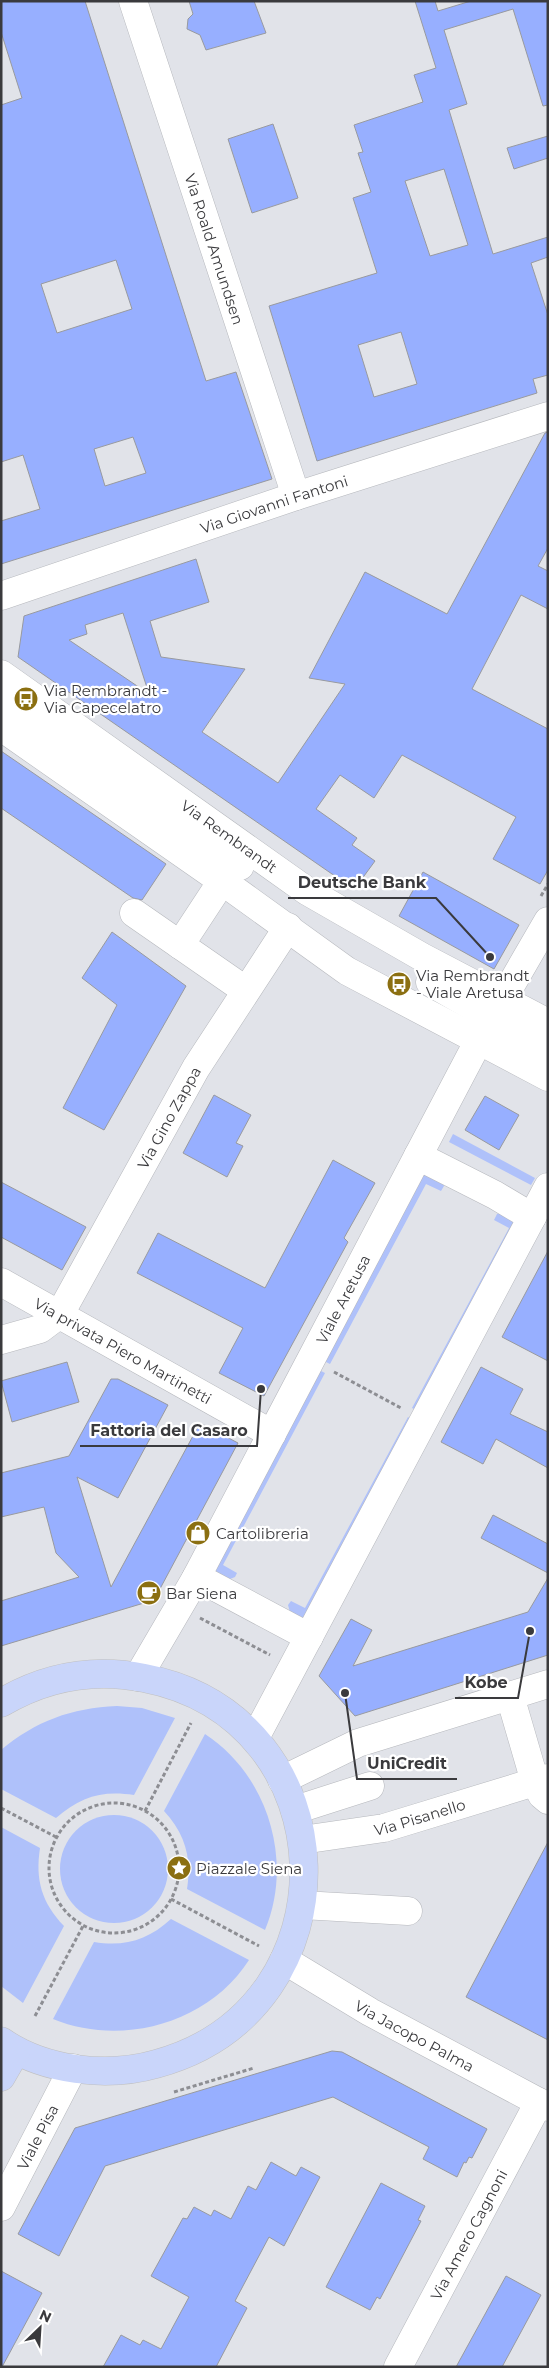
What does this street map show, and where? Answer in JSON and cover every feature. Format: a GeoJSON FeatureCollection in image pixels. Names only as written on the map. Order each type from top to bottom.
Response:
{"type":"FeatureCollection","features":[{"type":"Feature","properties":{"kind":"main road"},"geometry":{"type":"LineString","coordinates":[[1,1703],[30,1688],[60,1678],[109,1674],[138,1676],[174,1686],[204,1699],[255,1738],[282,1780],[295,1810],[302,1840],[303,1896],[295,1934],[273,1954],[268,1989],[234,2025],[210,2042],[169,2061],[146,2067],[96,2071],[73,2068],[8,2046],[1,2077]]}},
{"type":"Feature","properties":{"kind":"street","name":"Via Roald Amundsen"},"geometry":{"type":"LineString","coordinates":[[134,1],[296,496]]}},
{"type":"Feature","properties":{"kind":"street","name":"Via Giovanni Fantoni"},"geometry":{"type":"LineString","coordinates":[[1,596],[296,496],[548,416]]}},
{"type":"Feature","properties":{"kind":"street","name":"Via Rembrandt"},"geometry":{"type":"LineString","coordinates":[[1,674],[307,891],[422,957],[491,1019],[548,1077]]}},
{"type":"Feature","properties":{"kind":"street","name":"Via Rembrandt"},"geometry":{"type":"LineString","coordinates":[[1,702],[300,906],[491,1019],[548,1050]]}},
{"type":"Feature","properties":{"kind":"street","name":"Via Rembrandt"},"geometry":{"type":"LineString","coordinates":[[1,727],[222,881],[347,971],[491,1019],[548,1024]]}},
{"type":"Feature","properties":{"kind":"street"},"geometry":{"type":"LineString","coordinates":[[180,945],[222,881]]}},
{"type":"Feature","properties":{"kind":"street"},"geometry":{"type":"LineString","coordinates":[[134,913],[245,990]]}},
{"type":"Feature","properties":{"kind":"street","name":"Viale Aretusa"},"geometry":{"type":"LineString","coordinates":[[138,1676],[196,1578],[491,1019],[548,921]]}},
{"type":"Feature","properties":{"kind":"street","name":"Via Gino Zappa"},"geometry":{"type":"LineString","coordinates":[[60,1314],[196,1068],[245,990],[288,928]]}},
{"type":"Feature","properties":{"kind":"street"},"geometry":{"type":"LineString","coordinates":[[418,1156],[510,1203],[532,1217]]}},
{"type":"Feature","properties":{"kind":"street"},"geometry":{"type":"LineString","coordinates":[[255,1738],[548,1187]]}},
{"type":"Feature","properties":{"kind":"street","name":"Via privata Piero Martinetti"},"geometry":{"type":"LineString","coordinates":[[1,1282],[272,1434]]}},
{"type":"Feature","properties":{"kind":"street"},"geometry":{"type":"LineString","coordinates":[[1,1340],[40,1329],[60,1314]]}},
{"type":"Feature","properties":{"kind":"street"},"geometry":{"type":"LineString","coordinates":[[196,1578],[309,1637]]}},
{"type":"Feature","properties":{"kind":"street"},"geometry":{"type":"LineString","coordinates":[[282,1780],[358,1743],[548,1684]]}},
{"type":"Feature","properties":{"kind":"street","name":"Via Pisanello"},"geometry":{"type":"LineString","coordinates":[[302,1840],[384,1828],[543,1787],[510,1696]]}},
{"type":"Feature","properties":{"kind":"street"},"geometry":{"type":"LineString","coordinates":[[295,1810],[370,1786]]}},
{"type":"Feature","properties":{"kind":"street"},"geometry":{"type":"LineString","coordinates":[[303,1896],[409,1902]]}},
{"type":"Feature","properties":{"kind":"street","name":"Via Jacopo Palma"},"geometry":{"type":"LineString","coordinates":[[273,1954],[370,2012],[543,2105]]}},
{"type":"Feature","properties":{"kind":"street","name":"Viale Pisa"},"geometry":{"type":"LineString","coordinates":[[1,2207],[73,2068]]}},
{"type":"Feature","properties":{"kind":"street","name":"Via Amero Cagnoni"},"geometry":{"type":"LineString","coordinates":[[398,2367],[543,2105]]}},
{"type":"Feature","properties":{"kind":"path"},"geometry":{"type":"LineString","coordinates":[[330,1370],[404,1409]]}},
{"type":"Feature","properties":{"kind":"path"},"geometry":{"type":"LineString","coordinates":[[199,1617],[274,1657]]}},
{"type":"Feature","properties":{"kind":"path"},"geometry":{"type":"LineString","coordinates":[[145,1811],[192,1721]]}},
{"type":"Feature","properties":{"kind":"path"},"geometry":{"type":"LineString","coordinates":[[112,1803],[128,1805],[145,1811],[158,1821],[169,1834],[176,1850],[179,1867],[177,1884],[171,1899],[162,1913],[148,1924],[133,1931],[116,1934],[99,1932],[83,1926],[69,1916],[58,1903],[51,1887],[48,1871],[50,1853],[56,1838],[66,1824],[79,1813],[95,1806],[112,1803]]}},
{"type":"Feature","properties":{"kind":"path"},"geometry":{"type":"LineString","coordinates":[[1,1808],[56,1838]]}},
{"type":"Feature","properties":{"kind":"path"},"geometry":{"type":"LineString","coordinates":[[171,1899],[273,1954]]}},
{"type":"Feature","properties":{"kind":"path"},"geometry":{"type":"LineString","coordinates":[[35,2016],[83,1926]]}},
{"type":"Feature","properties":{"kind":"path"},"geometry":{"type":"LineString","coordinates":[[174,2092],[254,2068]]}},
{"type":"Feature","properties":{"kind":"shaded area"},"geometry":{"type":"Polygon","coordinates":[[[453,1134],[535,1178],[531,1185],[449,1142],[453,1134]]]}},
{"type":"Feature","properties":{"kind":"shaded area"},"geometry":{"type":"Polygon","coordinates":[[[427,1169],[442,1177],[444,1186],[441,1191],[426,1184],[330,1364],[324,1361],[427,1169]]]}},
{"type":"Feature","properties":{"kind":"shaded area"},"geometry":{"type":"Polygon","coordinates":[[[506,1211],[521,1219],[418,1411],[412,1408],[509,1228],[494,1220],[497,1214],[506,1211]]]}},
{"type":"Feature","properties":{"kind":"shaded area"},"geometry":{"type":"Polygon","coordinates":[[[319,1370],[325,1373],[223,1565],[237,1573],[235,1577],[225,1581],[211,1573],[319,1370]]]}},
{"type":"Feature","properties":{"kind":"shaded area"},"geometry":{"type":"Polygon","coordinates":[[[408,1417],[413,1420],[305,1624],[291,1616],[288,1605],[291,1601],[305,1608],[408,1417]]]}},
{"type":"Feature","properties":{"kind":"shaded area"},"geometry":{"type":"Polygon","coordinates":[[[117,1706],[142,1708],[175,1718],[134,1795],[112,1794],[92,1797],[74,1805],[56,1818],[1,1789],[1,1750],[14,1740],[41,1724],[69,1713],[117,1706]]]}},
{"type":"Feature","properties":{"kind":"shaded area"},"geometry":{"type":"Polygon","coordinates":[[[205,1734],[227,1751],[245,1772],[259,1796],[270,1821],[275,1848],[277,1876],[273,1903],[265,1930],[187,1889],[188,1867],[185,1847],[177,1828],[164,1811],[205,1734]]]}},
{"type":"Feature","properties":{"kind":"shaded area"},"geometry":{"type":"Polygon","coordinates":[[[114,1815],[135,1819],[152,1831],[164,1848],[168,1869],[164,1890],[152,1907],[135,1919],[114,1923],[93,1919],[76,1907],[64,1890],[60,1869],[64,1848],[76,1831],[93,1819],[114,1815]]]}},
{"type":"Feature","properties":{"kind":"shaded area"},"geometry":{"type":"Polygon","coordinates":[[[1,1827],[40,1848],[40,1881],[45,1900],[64,1926],[23,2003],[1,1986],[1,1827]]]}},
{"type":"Feature","properties":{"kind":"shaded area"},"geometry":{"type":"Polygon","coordinates":[[[171,1919],[249,1960],[232,1982],[211,2000],[187,2014],[161,2024],[134,2030],[107,2031],[79,2027],[53,2019],[94,1942],[116,1943],[136,1940],[154,1932],[171,1919]]]}},
{"type":"Feature","properties":{"kind":"building"},"geometry":{"type":"Polygon","coordinates":[[[1,1],[85,1],[206,381],[236,372],[272,479],[1,564],[1,521],[40,509],[23,455],[1,462],[1,105],[22,98],[1,32],[1,1]],[[116,260],[41,284],[57,333],[132,309],[116,260]],[[133,437],[94,449],[105,486],[146,473],[133,437]]]}},
{"type":"Feature","properties":{"kind":"building"},"geometry":{"type":"Polygon","coordinates":[[[189,1],[254,1],[266,33],[206,50],[200,35],[187,29],[188,19],[193,14],[189,1]]]}},
{"type":"Feature","properties":{"kind":"building"},"geometry":{"type":"Polygon","coordinates":[[[415,1],[435,1],[438,11],[471,1],[548,1],[548,105],[543,106],[513,9],[444,30],[467,104],[449,110],[493,254],[548,237],[548,257],[531,263],[548,315],[548,375],[533,379],[537,393],[317,461],[269,306],[377,273],[353,198],[371,192],[358,153],[363,152],[354,125],[423,102],[414,75],[436,68],[415,1]],[[444,169],[405,181],[430,256],[468,245],[444,169]],[[401,332],[358,345],[374,397],[417,384],[401,332]]]}},
{"type":"Feature","properties":{"kind":"building"},"geometry":{"type":"Polygon","coordinates":[[[273,124],[298,198],[252,213],[228,139],[273,124]]]}},
{"type":"Feature","properties":{"kind":"building"},"geometry":{"type":"Polygon","coordinates":[[[548,136],[548,158],[514,169],[507,148],[548,136]]]}},
{"type":"Feature","properties":{"kind":"building"},"geometry":{"type":"Polygon","coordinates":[[[548,432],[548,548],[538,566],[548,571],[548,609],[521,595],[472,689],[548,729],[548,870],[540,884],[493,859],[516,817],[402,755],[374,798],[340,775],[316,809],[357,838],[352,845],[375,861],[356,887],[332,874],[18,657],[24,616],[196,559],[209,602],[150,621],[161,657],[245,669],[202,732],[278,783],[345,684],[309,678],[365,572],[447,614],[545,433],[548,432]],[[123,613],[85,625],[87,634],[69,640],[149,694],[123,613]]]}},
{"type":"Feature","properties":{"kind":"building"},"geometry":{"type":"Polygon","coordinates":[[[1,751],[166,864],[142,900],[133,898],[1,808],[1,751]]]}},
{"type":"Feature","properties":{"kind":"building"},"geometry":{"type":"Polygon","coordinates":[[[423,872],[519,925],[494,969],[399,916],[423,872]]]}},
{"type":"Feature","properties":{"kind":"building"},"geometry":{"type":"Polygon","coordinates":[[[112,932],[186,986],[104,1130],[63,1108],[117,1005],[82,978],[112,932]]]}},
{"type":"Feature","properties":{"kind":"building"},"geometry":{"type":"Polygon","coordinates":[[[214,1095],[251,1115],[236,1143],[243,1146],[227,1177],[183,1153],[214,1095]]]}},
{"type":"Feature","properties":{"kind":"building"},"geometry":{"type":"Polygon","coordinates":[[[485,1096],[519,1115],[499,1150],[465,1130],[485,1096]]]}},
{"type":"Feature","properties":{"kind":"building"},"geometry":{"type":"Polygon","coordinates":[[[333,1160],[375,1183],[344,1238],[348,1242],[264,1396],[219,1373],[243,1328],[137,1273],[158,1233],[265,1288],[333,1160]]]}},
{"type":"Feature","properties":{"kind":"building"},"geometry":{"type":"Polygon","coordinates":[[[1,1182],[86,1227],[62,1270],[1,1237],[1,1182]]]}},
{"type":"Feature","properties":{"kind":"building"},"geometry":{"type":"Polygon","coordinates":[[[548,1251],[548,1361],[502,1337],[548,1251]]]}},
{"type":"Feature","properties":{"kind":"building"},"geometry":{"type":"Polygon","coordinates":[[[67,1362],[79,1402],[12,1422],[1,1381],[67,1362]]]}},
{"type":"Feature","properties":{"kind":"building"},"geometry":{"type":"Polygon","coordinates":[[[481,1367],[523,1389],[510,1414],[548,1432],[548,1468],[496,1439],[483,1464],[441,1442],[481,1367]]]}},
{"type":"Feature","properties":{"kind":"building"},"geometry":{"type":"Polygon","coordinates":[[[111,1379],[118,1379],[168,1405],[118,1498],[77,1477],[111,1587],[200,1423],[238,1443],[154,1600],[1,1646],[1,1601],[79,1577],[56,1553],[44,1507],[1,1517],[1,1473],[69,1456],[111,1379]]]}},
{"type":"Feature","properties":{"kind":"building"},"geometry":{"type":"Polygon","coordinates":[[[493,1515],[548,1544],[548,1573],[481,1538],[493,1515]]]}},
{"type":"Feature","properties":{"kind":"building"},"geometry":{"type":"Polygon","coordinates":[[[548,1578],[548,1655],[355,1716],[319,1676],[351,1619],[372,1630],[353,1666],[528,1612],[548,1578]]]}},
{"type":"Feature","properties":{"kind":"building"},"geometry":{"type":"Polygon","coordinates":[[[548,1842],[548,2040],[466,1997],[548,1842]]]}},
{"type":"Feature","properties":{"kind":"building"},"geometry":{"type":"Polygon","coordinates":[[[332,2051],[342,2052],[487,2129],[472,2158],[469,2157],[466,2163],[464,2162],[457,2177],[423,2159],[429,2147],[333,2097],[105,2166],[59,2256],[18,2234],[75,2128],[332,2051]]]}},
{"type":"Feature","properties":{"kind":"building"},"geometry":{"type":"Polygon","coordinates":[[[271,2162],[296,2176],[301,2167],[320,2177],[284,2246],[269,2237],[235,2301],[247,2308],[216,2367],[103,2367],[121,2335],[140,2345],[143,2340],[161,2349],[189,2297],[151,2276],[183,2218],[187,2219],[194,2207],[211,2216],[214,2210],[231,2219],[248,2186],[256,2190],[271,2162]]]}},
{"type":"Feature","properties":{"kind":"building"},"geometry":{"type":"Polygon","coordinates":[[[381,2183],[425,2206],[418,2220],[421,2221],[380,2299],[377,2297],[370,2310],[326,2287],[381,2183]]]}},
{"type":"Feature","properties":{"kind":"building"},"geometry":{"type":"Polygon","coordinates":[[[1,2271],[42,2293],[2,2367],[1,2367],[1,2271]]]}},
{"type":"Feature","properties":{"kind":"building"},"geometry":{"type":"Polygon","coordinates":[[[506,2276],[541,2295],[502,2367],[456,2367],[506,2276]]]}},
{"type":"Feature","properties":{"kind":"place","name":"Via Rembrandt - Via Capecelatro"},"geometry":{"type":"Point","coordinates":[26,699]}},
{"type":"Feature","properties":{"kind":"place","name":"Deutsche Bank"},"geometry":{"type":"Point","coordinates":[490,957]}},
{"type":"Feature","properties":{"kind":"place","name":"Via Rembrandt - Viale Aretusa"},"geometry":{"type":"Point","coordinates":[399,984]}},
{"type":"Feature","properties":{"kind":"place","name":"Fattoria del Casaro"},"geometry":{"type":"Point","coordinates":[261,1389]}},
{"type":"Feature","properties":{"kind":"place","name":"Cartolibreria"},"geometry":{"type":"Point","coordinates":[198,1533]}},
{"type":"Feature","properties":{"kind":"place","name":"Bar Siena"},"geometry":{"type":"Point","coordinates":[149,1593]}},
{"type":"Feature","properties":{"kind":"place","name":"Kobe"},"geometry":{"type":"Point","coordinates":[530,1631]}},
{"type":"Feature","properties":{"kind":"place","name":"UniCredit"},"geometry":{"type":"Point","coordinates":[345,1693]}},
{"type":"Feature","properties":{"kind":"place","name":"Piazzale Siena"},"geometry":{"type":"Point","coordinates":[179,1868]}}]}
